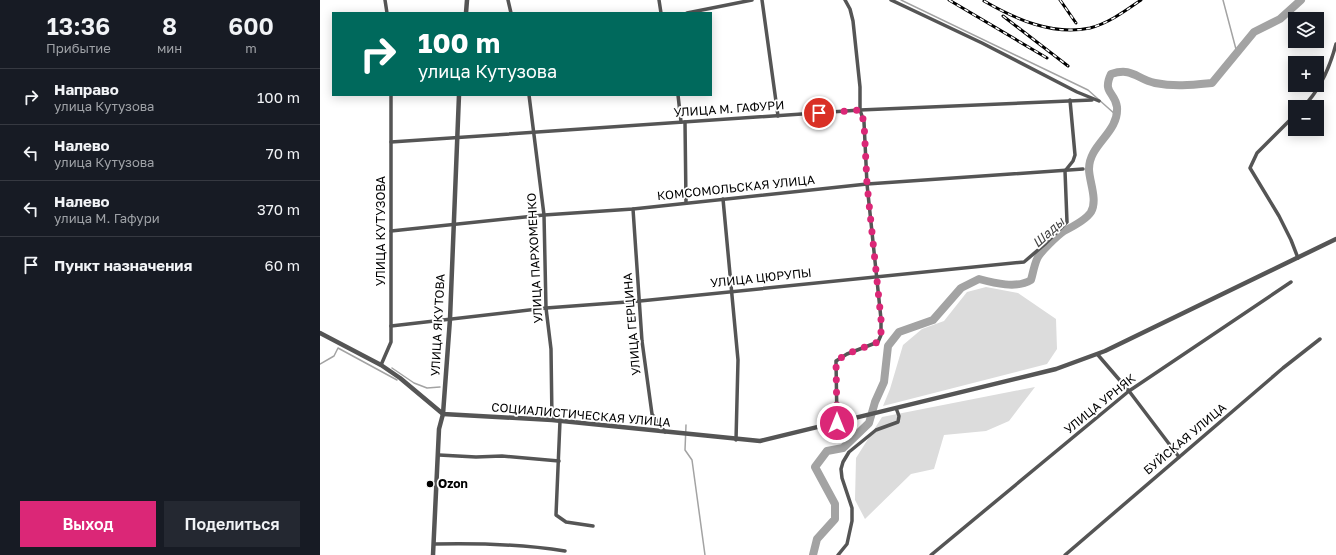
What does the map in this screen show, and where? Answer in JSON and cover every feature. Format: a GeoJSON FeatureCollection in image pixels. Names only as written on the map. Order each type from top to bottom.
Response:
{"type":"FeatureCollection","features":[{"type":"Feature","properties":{"kind":"street"},"geometry":{"type":"LineString","coordinates":[[385,0],[387,12]]}},
{"type":"Feature","properties":{"kind":"street"},"geometry":{"type":"LineString","coordinates":[[466,12],[467,0]]}},
{"type":"Feature","properties":{"kind":"street"},"geometry":{"type":"LineString","coordinates":[[508,0],[511,12]]}},
{"type":"Feature","properties":{"kind":"street"},"geometry":{"type":"LineString","coordinates":[[659,0],[661,12]]}},
{"type":"Feature","properties":{"kind":"street"},"geometry":{"type":"LineString","coordinates":[[722,0],[722,5]]}},
{"type":"Feature","properties":{"kind":"street"},"geometry":{"type":"LineString","coordinates":[[691,12],[752,0]]}},
{"type":"Feature","properties":{"kind":"street"},"geometry":{"type":"LineString","coordinates":[[762,0],[778,116]]}},
{"type":"Feature","properties":{"kind":"street"},"geometry":{"type":"LineString","coordinates":[[837,423],[836,361],[847,354],[878,342],[881,335],[878,277],[867,184],[864,122],[860,110],[860,87],[853,21],[850,8],[845,0]]}},
{"type":"Feature","properties":{"kind":"street"},"geometry":{"type":"LineString","coordinates":[[890,0],[982,43],[1092,100],[1099,101]]}},
{"type":"Feature","properties":{"kind":"street"},"geometry":{"type":"LineString","coordinates":[[1308,100],[1319,86],[1330,65],[1336,44]]}},
{"type":"Feature","properties":{"kind":"street","name":"УЛИЦА КУТУЗОВА"},"geometry":{"type":"LineString","coordinates":[[381,365],[391,342],[391,96]]}},
{"type":"Feature","properties":{"kind":"street","name":"УЛИЦА ЯКУТОВА"},"geometry":{"type":"LineString","coordinates":[[433,555],[439,455],[439,429],[443,414],[450,318],[460,96]]}},
{"type":"Feature","properties":{"kind":"street","name":"УЛИЦА ПАРХОМЕНКО"},"geometry":{"type":"LineString","coordinates":[[529,96],[544,215],[546,308],[551,349],[552,420]]}},
{"type":"Feature","properties":{"kind":"street"},"geometry":{"type":"LineString","coordinates":[[678,96],[683,122],[686,203]]}},
{"type":"Feature","properties":{"kind":"street"},"geometry":{"type":"LineString","coordinates":[[1065,171],[1073,161],[1075,155],[1070,100]]}},
{"type":"Feature","properties":{"kind":"street","name":"УЛИЦА М. ГАФУРИ"},"geometry":{"type":"LineString","coordinates":[[391,142],[860,110],[1092,100]]}},
{"type":"Feature","properties":{"kind":"street"},"geometry":{"type":"LineString","coordinates":[[1288,122],[1257,153],[1250,168],[1282,222],[1298,258]]}},
{"type":"Feature","properties":{"kind":"street","name":"КОМСОМОЛЬСКАЯ УЛИЦА"},"geometry":{"type":"LineString","coordinates":[[391,231],[544,215],[633,209],[867,184],[1083,169]]}},
{"type":"Feature","properties":{"kind":"street","name":"УЛИЦА ЦЮРУПЫ"},"geometry":{"type":"LineString","coordinates":[[391,326],[546,308],[640,301],[1024,262],[1067,222],[1065,171]]}},
{"type":"Feature","properties":{"kind":"street"},"geometry":{"type":"LineString","coordinates":[[723,199],[738,360],[736,440]]}},
{"type":"Feature","properties":{"kind":"street","name":"УЛИЦА ГЕРЦИНА"},"geometry":{"type":"LineString","coordinates":[[633,209],[642,341],[652,414],[666,433]]}},
{"type":"Feature","properties":{"kind":"street","name":"СОЦИАЛИСТИЧЕСКАЯ УЛИЦА"},"geometry":{"type":"LineString","coordinates":[[443,414],[552,420],[666,433],[760,441],[1056,369],[1098,355],[1336,239]]}},
{"type":"Feature","properties":{"kind":"street","name":"УЛИЦА УРНЯК"},"geometry":{"type":"LineString","coordinates":[[931,555],[1129,392],[1291,282]]}},
{"type":"Feature","properties":{"kind":"street"},"geometry":{"type":"LineString","coordinates":[[320,333],[381,365],[400,378],[443,414]]}},
{"type":"Feature","properties":{"kind":"street","name":"БУЙСКАЯ УЛИЦА"},"geometry":{"type":"LineString","coordinates":[[1065,555],[1320,339]]}},
{"type":"Feature","properties":{"kind":"street"},"geometry":{"type":"LineString","coordinates":[[1098,355],[1129,392],[1179,457]]}},
{"type":"Feature","properties":{"kind":"street"},"geometry":{"type":"LineString","coordinates":[[838,555],[847,544],[852,522],[852,508],[842,478],[841,469],[843,462],[850,452],[876,430],[898,422],[899,416],[896,408]]}},
{"type":"Feature","properties":{"kind":"street"},"geometry":{"type":"LineString","coordinates":[[560,421],[556,515],[566,522],[593,526]]}},
{"type":"Feature","properties":{"kind":"street"},"geometry":{"type":"LineString","coordinates":[[439,455],[476,457],[502,456],[559,461]]}},
{"type":"Feature","properties":{"kind":"street"},"geometry":{"type":"LineString","coordinates":[[434,544],[482,542],[531,546],[565,551]]}},
{"type":"Feature","properties":{"kind":"shaded area"},"geometry":{"type":"Polygon","coordinates":[[[986,287],[1018,293],[1056,319],[1057,349],[1047,364],[883,406],[890,389],[903,345],[922,329],[944,321],[967,292],[986,287]]]}},
{"type":"Feature","properties":{"kind":"shaded area"},"geometry":{"type":"Polygon","coordinates":[[[1035,387],[1009,421],[986,431],[944,435],[934,469],[911,474],[865,519],[855,500],[856,458],[882,417],[1035,387]]]}},
{"type":"Feature","properties":{"kind":"waterway"},"geometry":{"type":"LineString","coordinates":[[901,0],[1088,90],[1116,115]]}},
{"type":"Feature","properties":{"kind":"waterway"},"geometry":{"type":"LineString","coordinates":[[1223,0],[1237,53]]}},
{"type":"Feature","properties":{"kind":"waterway","name":"Шады"},"geometry":{"type":"LineString","coordinates":[[813,555],[817,539],[835,519],[835,504],[815,467],[827,451],[843,448],[869,423],[875,402],[884,382],[888,346],[899,332],[933,320],[961,288],[979,279],[1012,285],[1025,283],[1031,280],[1038,256],[1061,233],[1075,225],[1091,212],[1094,202],[1089,174],[1090,160],[1098,145],[1109,131],[1116,116],[1116,102],[1108,89],[1111,74],[1118,72],[1130,73],[1155,83],[1170,85],[1212,83],[1254,32],[1280,19],[1301,0]]}},
{"type":"Feature","properties":{"kind":"waterway"},"geometry":{"type":"LineString","coordinates":[[320,364],[334,356],[338,348],[397,380]]}},
{"type":"Feature","properties":{"kind":"waterway"},"geometry":{"type":"LineString","coordinates":[[392,368],[414,383],[427,388],[440,387]]}},
{"type":"Feature","properties":{"kind":"waterway"},"geometry":{"type":"LineString","coordinates":[[686,425],[685,450],[692,460],[705,555]]}},
{"type":"Feature","properties":{"kind":"railway"},"geometry":{"type":"LineString","coordinates":[[949,0],[1047,58]]}},
{"type":"Feature","properties":{"kind":"railway"},"geometry":{"type":"LineString","coordinates":[[1060,0],[1076,23]]}},
{"type":"Feature","properties":{"kind":"railway"},"geometry":{"type":"LineString","coordinates":[[984,1],[1021,20],[1048,28],[1076,30],[1090,28],[1104,23],[1141,0]]}},
{"type":"Feature","properties":{"kind":"railway"},"geometry":{"type":"LineString","coordinates":[[1003,16],[1068,66]]}},
{"type":"Feature","properties":{"kind":"place","name":"Ozon"},"geometry":{"type":"Point","coordinates":[430,484]}},
{"type":"Feature","properties":{"kind":"route"},"geometry":{"type":"LineString","coordinates":[[819,113],[860,110],[864,122],[871,231],[879,286],[881,319],[881,335],[878,342],[866,348],[847,354],[836,361],[837,423]]}}]}
